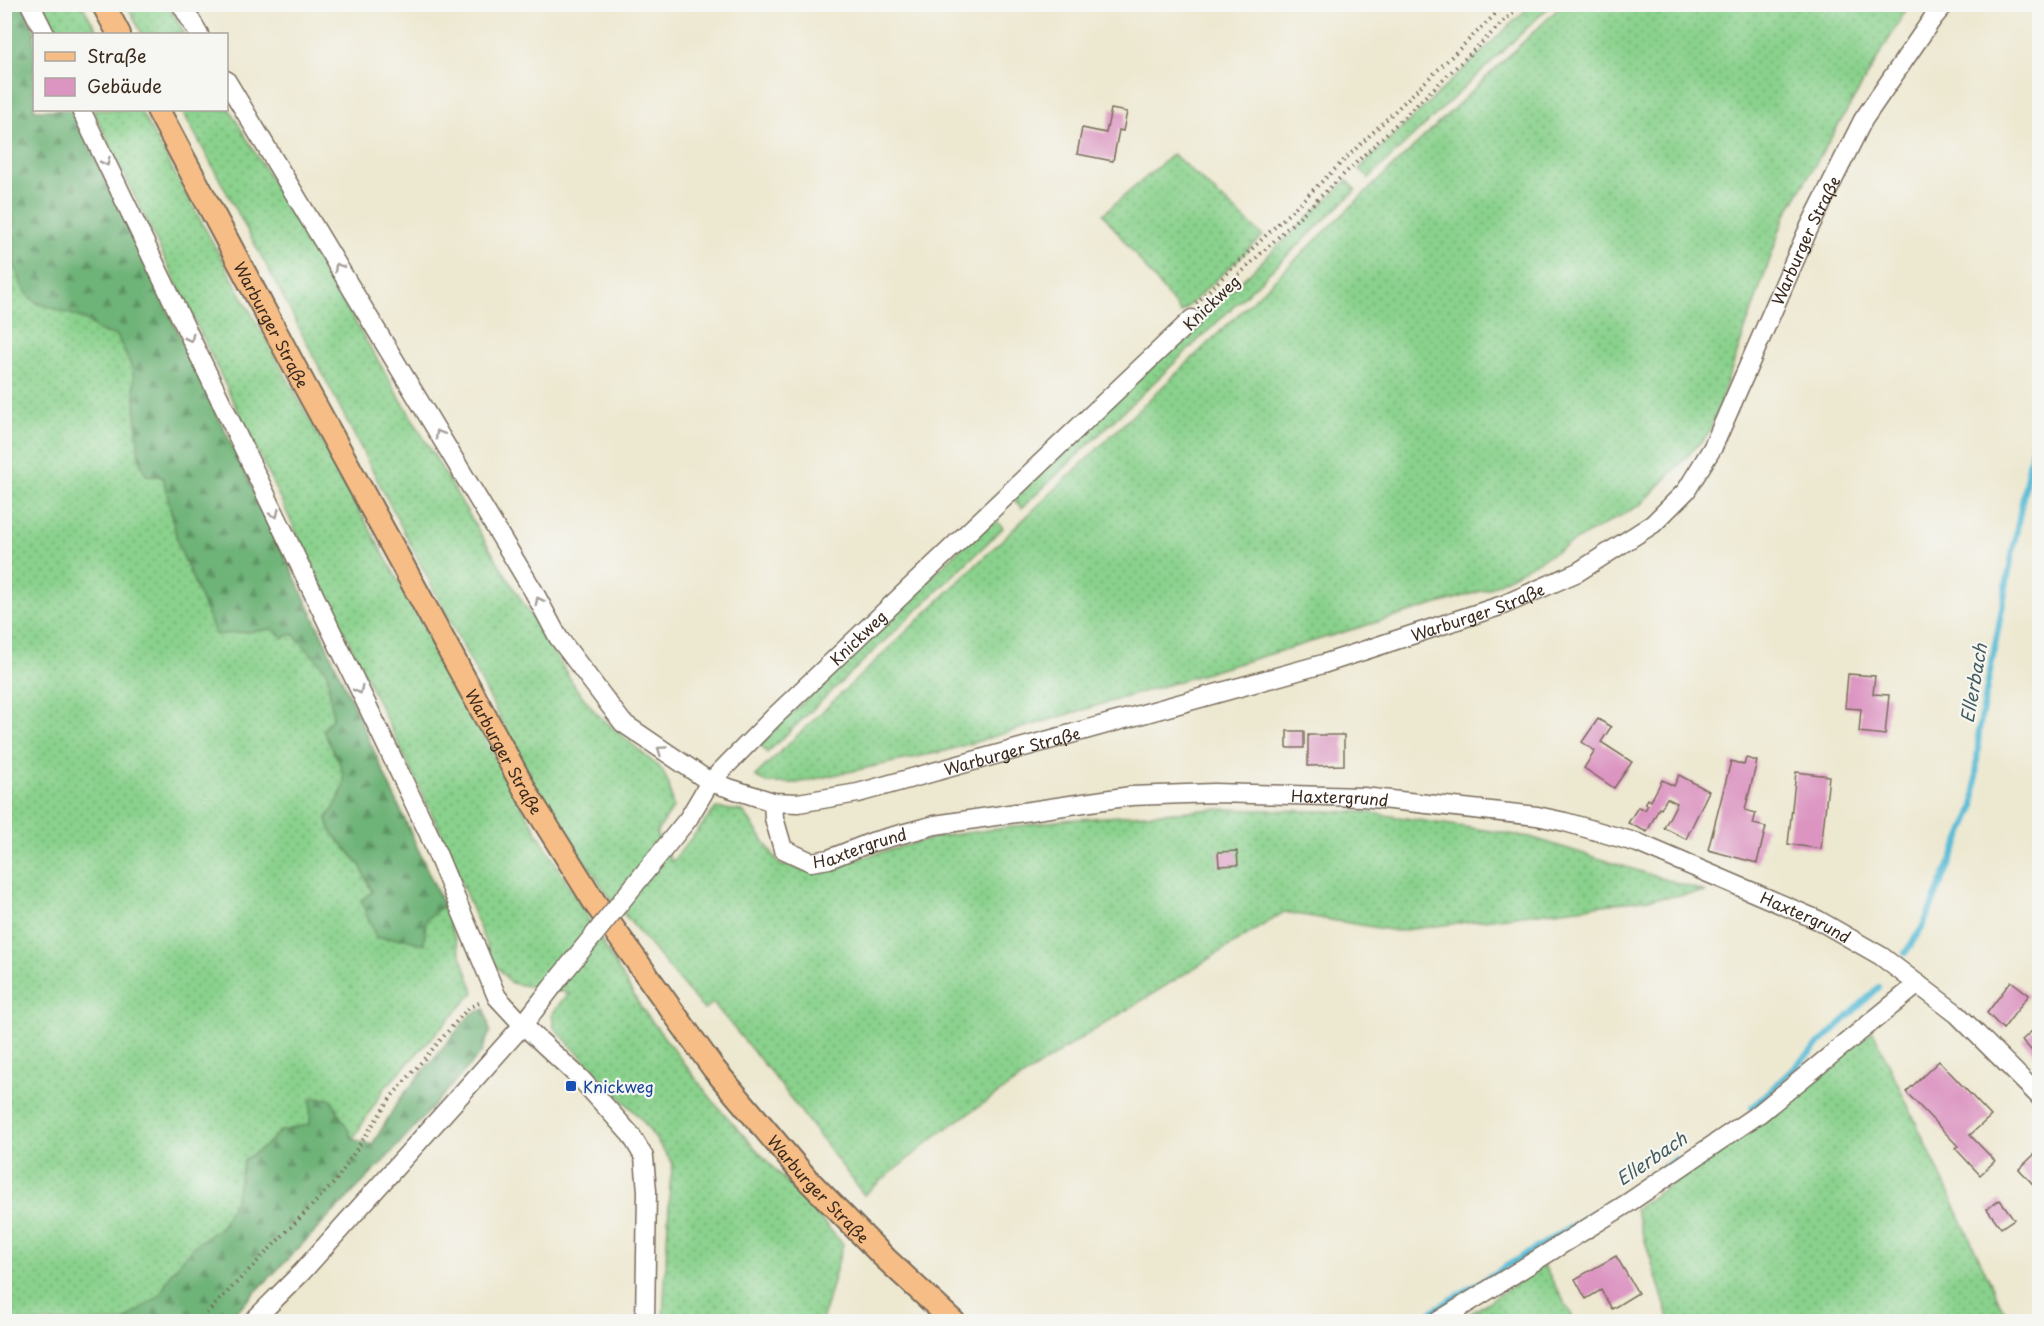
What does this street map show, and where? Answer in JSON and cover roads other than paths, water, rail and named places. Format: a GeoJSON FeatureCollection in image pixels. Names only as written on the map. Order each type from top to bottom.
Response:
{"type":"FeatureCollection","features":[{"type":"Feature","properties":{"kind":"main road"},"geometry":{"type":"LineString","coordinates":[[103,4],[118,33]]}},
{"type":"Feature","properties":{"kind":"main road","name":"Warburger Straße"},"geometry":{"type":"LineString","coordinates":[[159,111],[294,366],[529,797],[595,903],[708,1060],[807,1179],[886,1259],[954,1322]]}},
{"type":"Feature","properties":{"kind":"street"},"geometry":{"type":"LineString","coordinates":[[30,4],[44,33]]}},
{"type":"Feature","properties":{"kind":"street"},"geometry":{"type":"LineString","coordinates":[[181,4],[198,33]]}},
{"type":"Feature","properties":{"kind":"street","name":"Warburger Straße"},"geometry":{"type":"LineString","coordinates":[[228,83],[534,592],[558,637],[623,723],[710,782],[773,802],[798,803],[858,793],[1323,664],[1503,605],[1578,572],[1653,524],[1686,491],[1713,447],[1808,230],[1863,120],[1945,4]]}},
{"type":"Feature","properties":{"kind":"street"},"geometry":{"type":"LineString","coordinates":[[81,111],[428,832],[497,997],[581,1079],[631,1135],[645,1161],[647,1225],[645,1322]]}},
{"type":"Feature","properties":{"kind":"street","name":"Knickweg"},"geometry":{"type":"LineString","coordinates":[[252,1322],[302,1272],[523,1024],[688,819],[710,782],[782,709],[1192,319]]}},
{"type":"Feature","properties":{"kind":"street","name":"Haxtergrund"},"geometry":{"type":"LineString","coordinates":[[773,802],[774,818],[783,849],[811,862],[829,859],[872,842],[935,825],[1131,796],[1214,793],[1363,797],[1537,816],[1565,822],[1638,843],[1818,920],[1881,956],[1957,1014],[2040,1096]]}},
{"type":"Feature","properties":{"kind":"street"},"geometry":{"type":"LineString","coordinates":[[1437,1322],[1628,1203],[1760,1113],[1918,984]]}},
{"type":"Feature","properties":{"kind":"waterway","name":"Ellerbach"},"geometry":{"type":"LineString","coordinates":[[1905,953],[1922,928],[1974,807],[1979,730],[2040,407]]}},
{"type":"Feature","properties":{"kind":"waterway","name":"Ellerbach"},"geometry":{"type":"LineString","coordinates":[[1752,1108],[1879,987]]}},
{"type":"Feature","properties":{"kind":"waterway","name":"Ellerbach"},"geometry":{"type":"LineString","coordinates":[[1414,1322],[1624,1195],[1676,1159]]}},
{"type":"Feature","properties":{"kind":"place","name":"Knickweg"},"geometry":{"type":"Point","coordinates":[571,1086]}}]}
